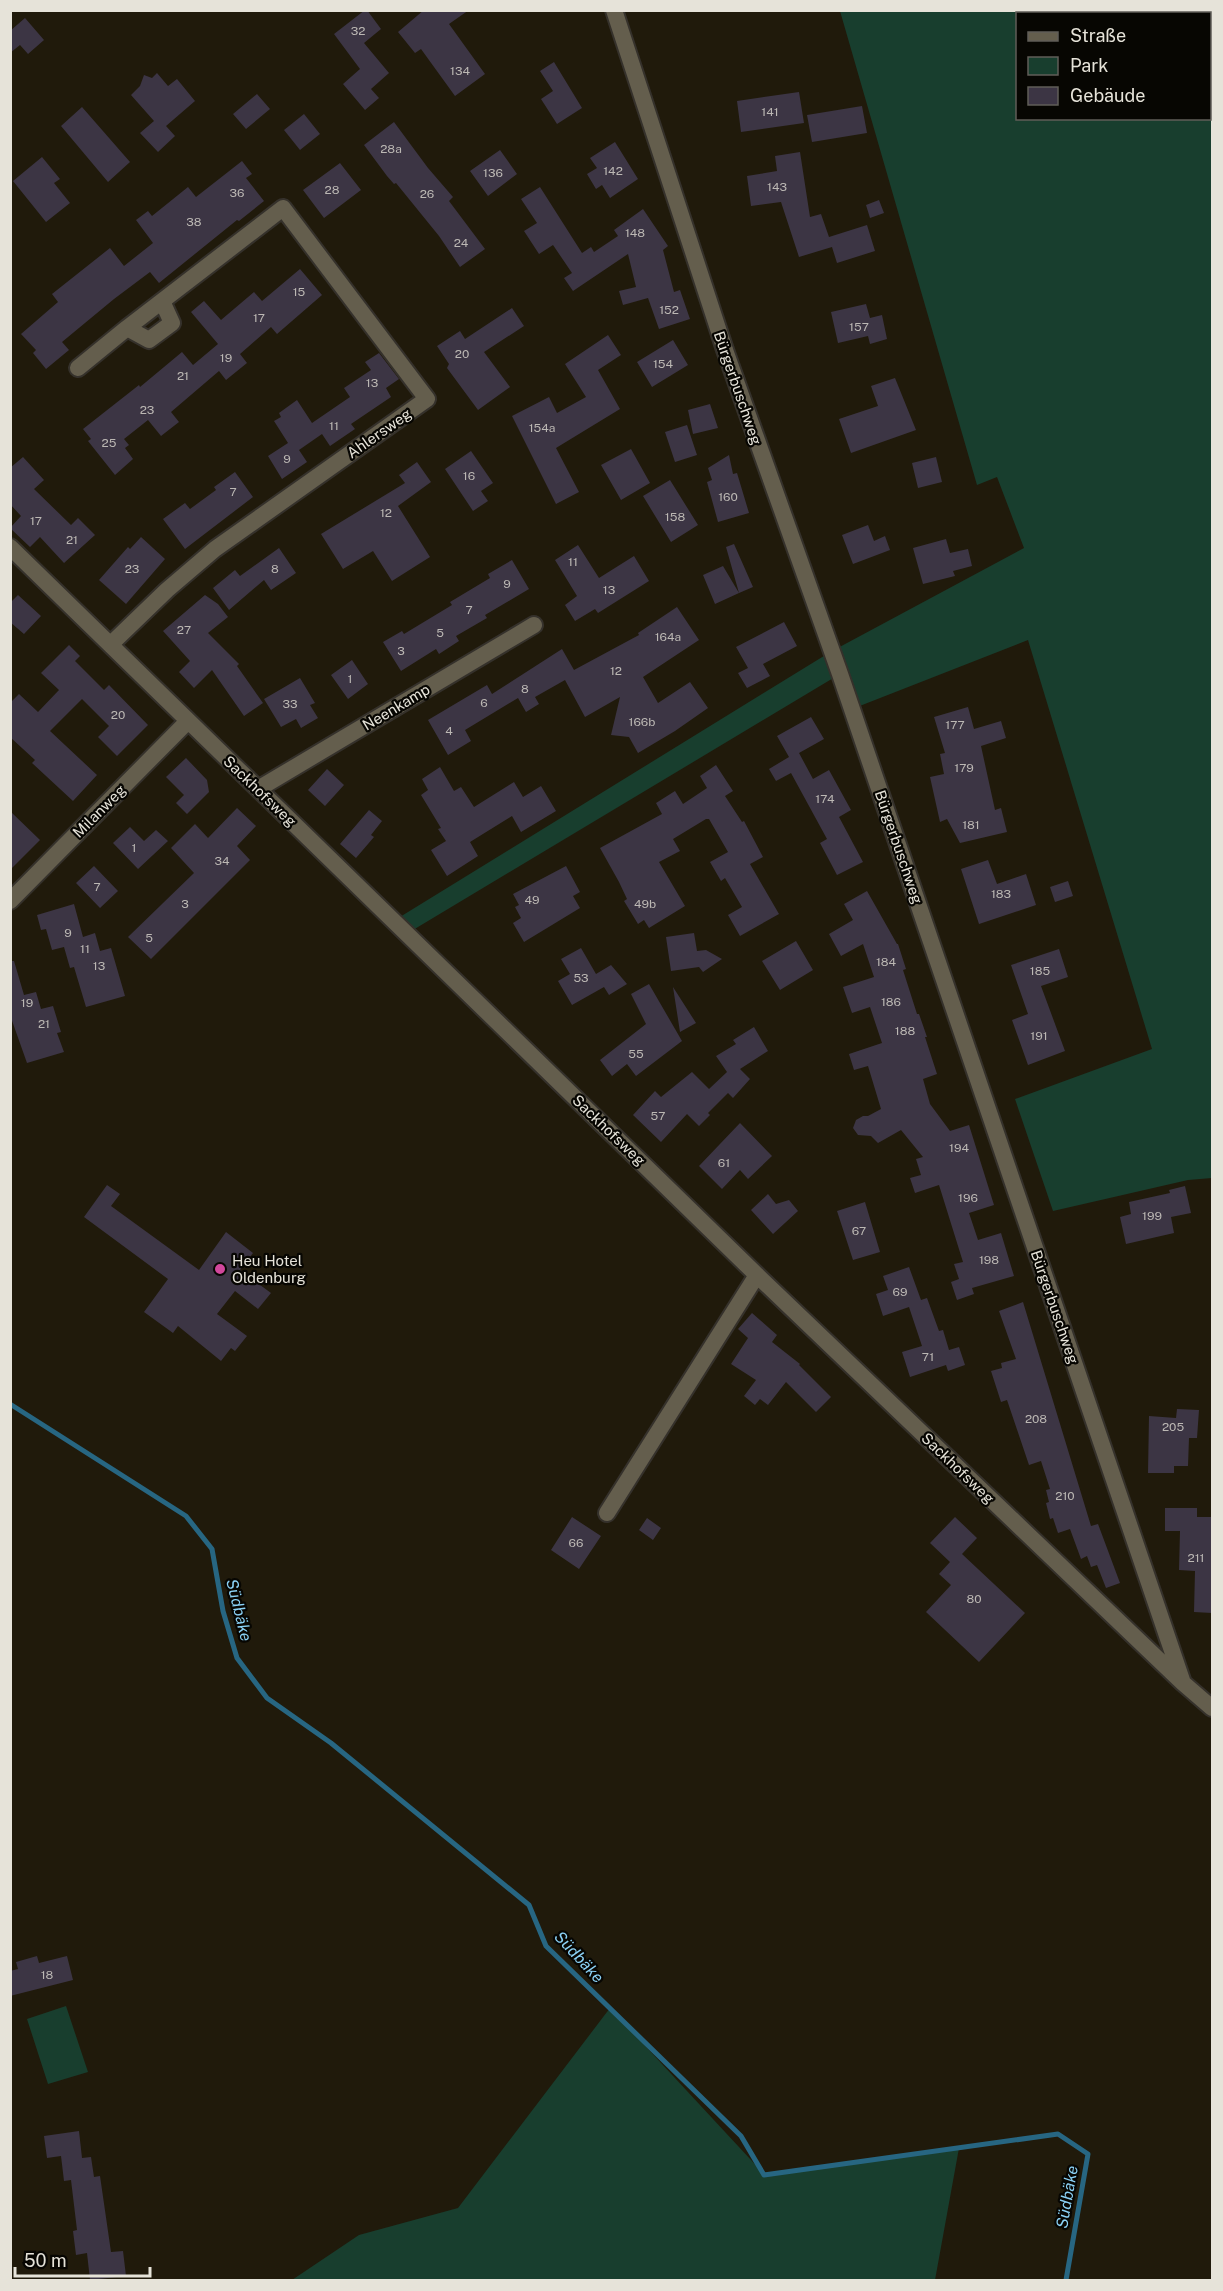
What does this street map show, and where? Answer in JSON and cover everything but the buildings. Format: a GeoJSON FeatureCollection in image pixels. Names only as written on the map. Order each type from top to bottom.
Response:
{"type":"FeatureCollection","features":[{"type":"Feature","properties":{"kind":"street","name":"Bürgerbuschweg"},"geometry":{"type":"LineString","coordinates":[[614,10],[725,350],[840,674],[1183,1683]]}},
{"type":"Feature","properties":{"kind":"street","name":"Ahlersweg"},"geometry":{"type":"LineString","coordinates":[[78,368],[283,208],[427,399],[215,549],[167,590],[111,644]]}},
{"type":"Feature","properties":{"kind":"street"},"geometry":{"type":"LineString","coordinates":[[128,328],[149,340],[172,323],[162,301]]}},
{"type":"Feature","properties":{"kind":"street","name":"Sackhofsweg"},"geometry":{"type":"LineString","coordinates":[[10,547],[757,1275],[1183,1683],[1212,1708]]}},
{"type":"Feature","properties":{"kind":"street","name":"Neenkamp"},"geometry":{"type":"LineString","coordinates":[[258,789],[534,625]]}},
{"type":"Feature","properties":{"kind":"street","name":"Milanweg"},"geometry":{"type":"LineString","coordinates":[[10,901],[188,721]]}},
{"type":"Feature","properties":{"kind":"street"},"geometry":{"type":"LineString","coordinates":[[608,1512],[757,1275]]}},
{"type":"Feature","properties":{"kind":"green space"},"geometry":{"type":"Polygon","coordinates":[[[840,11],[1212,11],[1212,1178],[1188,1180],[1053,1211],[1015,1099],[1152,1049],[1028,640],[852,709],[834,650],[1024,548],[997,477],[977,485],[840,11]]]}},
{"type":"Feature","properties":{"kind":"green space"},"geometry":{"type":"Polygon","coordinates":[[[832,651],[840,674],[408,933],[395,920],[832,651]]]}},
{"type":"Feature","properties":{"kind":"green space"},"geometry":{"type":"Polygon","coordinates":[[[66,2006],[88,2072],[48,2084],[27,2019],[66,2006]]]}},
{"type":"Feature","properties":{"kind":"green space"},"geometry":{"type":"Polygon","coordinates":[[[610,2008],[764,2174],[959,2148],[935,2280],[292,2280],[359,2235],[458,2208],[610,2008]]]}},
{"type":"Feature","properties":{"kind":"waterway","name":"Südbäke"},"geometry":{"type":"LineString","coordinates":[[10,1404],[186,1516],[212,1549],[223,1611],[237,1658],[267,1698],[331,1743],[529,1905],[546,1946],[741,2136],[764,2175],[1058,2134],[1088,2154],[1066,2280]]}},
{"type":"Feature","properties":{"kind":"place","name":"Heu Hotel Oldenburg"},"geometry":{"type":"Point","coordinates":[220,1269]}}]}
